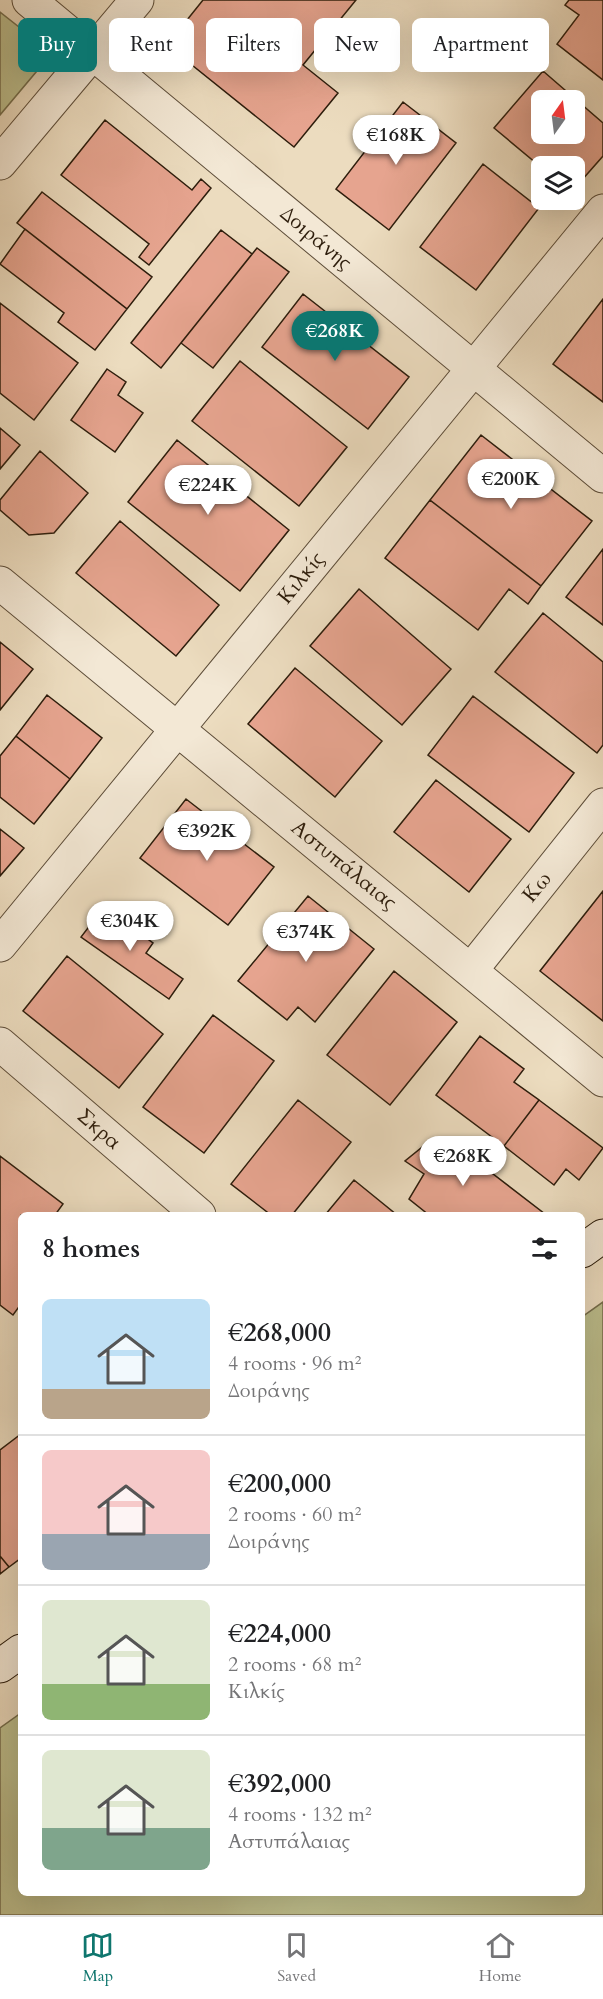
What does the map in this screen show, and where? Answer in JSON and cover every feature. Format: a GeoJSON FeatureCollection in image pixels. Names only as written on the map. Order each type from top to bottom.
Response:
{"type":"FeatureCollection","features":[{"type":"Feature","properties":{"kind":"street","name":"Δοιράνης"},"geometry":{"type":"LineString","coordinates":[[28,0],[50,18]]}},
{"type":"Feature","properties":{"kind":"street"},"geometry":{"type":"LineString","coordinates":[[97,50],[137,0]]}},
{"type":"Feature","properties":{"kind":"street","name":"Δοιράνης"},"geometry":{"type":"LineString","coordinates":[[97,56],[603,476]]}},
{"type":"Feature","properties":{"kind":"street"},"geometry":{"type":"LineString","coordinates":[[0,164],[79,72]]}},
{"type":"Feature","properties":{"kind":"street","name":"Κιλκίς"},"geometry":{"type":"LineString","coordinates":[[0,945],[603,211]]}},
{"type":"Feature","properties":{"kind":"street","name":"Αστυπάλαιας"},"geometry":{"type":"LineString","coordinates":[[0,583],[472,969],[603,1080]]}},
{"type":"Feature","properties":{"kind":"street","name":"Κω"},"geometry":{"type":"LineString","coordinates":[[472,969],[603,806]]}},
{"type":"Feature","properties":{"kind":"street","name":"Σκρα"},"geometry":{"type":"LineString","coordinates":[[0,1044],[196,1212]]}},
{"type":"Feature","properties":{"kind":"street"},"geometry":{"type":"LineString","coordinates":[[585,1249],[603,1236]]}},
{"type":"Feature","properties":{"kind":"street"},"geometry":{"type":"LineString","coordinates":[[0,1666],[18,1653]]}},
{"type":"Feature","properties":{"kind":"green space"},"geometry":{"type":"Polygon","coordinates":[[[0,12],[18,26],[18,72],[36,72],[0,115],[0,12]]]}},
{"type":"Feature","properties":{"kind":"green space"},"geometry":{"type":"Polygon","coordinates":[[[603,1302],[603,1915],[0,1915],[0,1728],[18,1715],[18,1896],[585,1896],[585,1315],[603,1302]]]}},
{"type":"Feature","properties":{"kind":"building"},"geometry":{"type":"Polygon","coordinates":[[[203,0],[356,0],[341,18],[314,18],[314,52],[303,65],[338,93],[294,147],[194,67],[194,18],[189,18],[203,0]]]}},
{"type":"Feature","properties":{"kind":"building"},"geometry":{"type":"Polygon","coordinates":[[[569,0],[603,0],[603,80],[557,44],[579,15],[565,5],[569,0]]]}},
{"type":"Feature","properties":{"kind":"building"},"geometry":{"type":"Polygon","coordinates":[[[544,72],[565,90],[531,90],[531,144],[585,144],[585,107],[603,123],[603,156],[585,176],[585,156],[531,156],[531,159],[494,128],[544,72]]]}},
{"type":"Feature","properties":{"kind":"building"},"geometry":{"type":"Polygon","coordinates":[[[403,102],[456,143],[389,230],[336,189],[403,102]]]}},
{"type":"Feature","properties":{"kind":"building"},"geometry":{"type":"Polygon","coordinates":[[[105,120],[192,190],[201,179],[211,188],[149,265],[139,257],[149,244],[61,175],[105,120]]]}},
{"type":"Feature","properties":{"kind":"building"},"geometry":{"type":"Polygon","coordinates":[[[483,164],[531,202],[531,210],[537,210],[476,290],[420,247],[483,164]]]}},
{"type":"Feature","properties":{"kind":"building"},"geometry":{"type":"Polygon","coordinates":[[[42,192],[152,277],[127,309],[17,223],[42,192]]]}},
{"type":"Feature","properties":{"kind":"building"},"geometry":{"type":"Polygon","coordinates":[[[25,229],[127,309],[95,350],[58,322],[64,313],[0,264],[25,229]]]}},
{"type":"Feature","properties":{"kind":"building"},"geometry":{"type":"Polygon","coordinates":[[[221,230],[252,254],[161,368],[131,343],[221,230]]]}},
{"type":"Feature","properties":{"kind":"building"},"geometry":{"type":"Polygon","coordinates":[[[257,248],[289,272],[213,368],[181,343],[257,248]]]}},
{"type":"Feature","properties":{"kind":"building"},"geometry":{"type":"Polygon","coordinates":[[[303,294],[409,377],[368,429],[262,347],[303,294]]]}},
{"type":"Feature","properties":{"kind":"building"},"geometry":{"type":"Polygon","coordinates":[[[603,299],[603,402],[553,364],[603,299]]]}},
{"type":"Feature","properties":{"kind":"building"},"geometry":{"type":"Polygon","coordinates":[[[0,303],[78,363],[34,420],[0,393],[0,303]]]}},
{"type":"Feature","properties":{"kind":"building"},"geometry":{"type":"Polygon","coordinates":[[[240,361],[347,447],[299,506],[192,421],[240,361]]]}},
{"type":"Feature","properties":{"kind":"building"},"geometry":{"type":"Polygon","coordinates":[[[107,369],[126,382],[118,395],[143,413],[115,452],[71,420],[107,369]]]}},
{"type":"Feature","properties":{"kind":"building"},"geometry":{"type":"Polygon","coordinates":[[[0,428],[20,445],[0,469],[0,428]]]}},
{"type":"Feature","properties":{"kind":"building"},"geometry":{"type":"Polygon","coordinates":[[[481,435],[592,521],[541,586],[430,500],[481,435]]]}},
{"type":"Feature","properties":{"kind":"building"},"geometry":{"type":"Polygon","coordinates":[[[177,440],[289,530],[240,591],[128,502],[177,440]]]}},
{"type":"Feature","properties":{"kind":"building"},"geometry":{"type":"Polygon","coordinates":[[[40,451],[88,493],[54,533],[29,535],[0,510],[0,500],[40,451]]]}},
{"type":"Feature","properties":{"kind":"building"},"geometry":{"type":"Polygon","coordinates":[[[430,500],[541,586],[528,604],[509,589],[478,630],[385,558],[430,500]]]}},
{"type":"Feature","properties":{"kind":"building"},"geometry":{"type":"Polygon","coordinates":[[[120,521],[219,605],[176,656],[76,573],[120,521]]]}},
{"type":"Feature","properties":{"kind":"building"},"geometry":{"type":"Polygon","coordinates":[[[603,549],[603,625],[566,597],[603,549]]]}},
{"type":"Feature","properties":{"kind":"building"},"geometry":{"type":"Polygon","coordinates":[[[359,589],[451,669],[402,725],[310,646],[359,589]]]}},
{"type":"Feature","properties":{"kind":"building"},"geometry":{"type":"Polygon","coordinates":[[[543,613],[603,662],[603,745],[597,753],[495,672],[543,613]]]}},
{"type":"Feature","properties":{"kind":"building"},"geometry":{"type":"Polygon","coordinates":[[[0,642],[33,669],[0,710],[0,642]]]}},
{"type":"Feature","properties":{"kind":"building"},"geometry":{"type":"Polygon","coordinates":[[[295,668],[382,741],[335,797],[248,724],[295,668]]]}},
{"type":"Feature","properties":{"kind":"building"},"geometry":{"type":"Polygon","coordinates":[[[47,695],[102,738],[70,779],[16,736],[47,695]]]}},
{"type":"Feature","properties":{"kind":"building"},"geometry":{"type":"Polygon","coordinates":[[[473,696],[574,773],[529,832],[428,755],[473,696]]]}},
{"type":"Feature","properties":{"kind":"building"},"geometry":{"type":"Polygon","coordinates":[[[16,736],[70,779],[34,824],[0,797],[0,756],[16,736]]]}},
{"type":"Feature","properties":{"kind":"building"},"geometry":{"type":"Polygon","coordinates":[[[436,780],[511,839],[469,892],[394,832],[436,780]]]}},
{"type":"Feature","properties":{"kind":"building"},"geometry":{"type":"Polygon","coordinates":[[[186,799],[274,867],[228,925],[140,858],[186,799]]]}},
{"type":"Feature","properties":{"kind":"building"},"geometry":{"type":"Polygon","coordinates":[[[0,829],[24,848],[0,876],[0,829]]]}},
{"type":"Feature","properties":{"kind":"building"},"geometry":{"type":"Polygon","coordinates":[[[603,891],[603,1021],[540,971],[603,891]]]}},
{"type":"Feature","properties":{"kind":"building"},"geometry":{"type":"Polygon","coordinates":[[[308,896],[374,949],[315,1022],[298,1007],[287,1020],[238,981],[308,896]]]}},
{"type":"Feature","properties":{"kind":"building"},"geometry":{"type":"Polygon","coordinates":[[[104,907],[153,943],[146,953],[183,979],[169,999],[81,937],[104,907]]]}},
{"type":"Feature","properties":{"kind":"building"},"geometry":{"type":"Polygon","coordinates":[[[67,956],[163,1034],[119,1088],[23,1011],[67,956]]]}},
{"type":"Feature","properties":{"kind":"building"},"geometry":{"type":"Polygon","coordinates":[[[394,971],[457,1022],[390,1105],[327,1055],[394,971]]]}},
{"type":"Feature","properties":{"kind":"building"},"geometry":{"type":"Polygon","coordinates":[[[213,1015],[274,1061],[204,1153],[143,1107],[213,1015]]]}},
{"type":"Feature","properties":{"kind":"building"},"geometry":{"type":"Polygon","coordinates":[[[480,1036],[524,1069],[514,1082],[539,1100],[504,1146],[436,1095],[480,1036]]]}},
{"type":"Feature","properties":{"kind":"building"},"geometry":{"type":"Polygon","coordinates":[[[298,1100],[351,1142],[294,1212],[267,1212],[231,1184],[298,1100]]]}},
{"type":"Feature","properties":{"kind":"building"},"geometry":{"type":"Polygon","coordinates":[[[539,1100],[603,1148],[579,1180],[566,1169],[554,1185],[504,1146],[539,1100]]]}},
{"type":"Feature","properties":{"kind":"building"},"geometry":{"type":"Polygon","coordinates":[[[426,1144],[448,1161],[458,1147],[542,1212],[425,1212],[409,1199],[424,1174],[405,1161],[426,1144]]]}},
{"type":"Feature","properties":{"kind":"building"},"geometry":{"type":"Polygon","coordinates":[[[0,1156],[63,1204],[57,1212],[18,1212],[18,1308],[13,1315],[0,1305],[0,1156]]]}},
{"type":"Feature","properties":{"kind":"building"},"geometry":{"type":"Polygon","coordinates":[[[354,1180],[393,1212],[327,1212],[354,1180]]]}},
{"type":"Feature","properties":{"kind":"building"},"geometry":{"type":"Polygon","coordinates":[[[18,1436],[18,1560],[9,1567],[0,1556],[0,1450],[18,1436]]]}},
{"type":"Feature","properties":{"kind":"building"},"geometry":{"type":"Polygon","coordinates":[[[0,1556],[9,1567],[0,1574],[0,1556]]]}}]}
